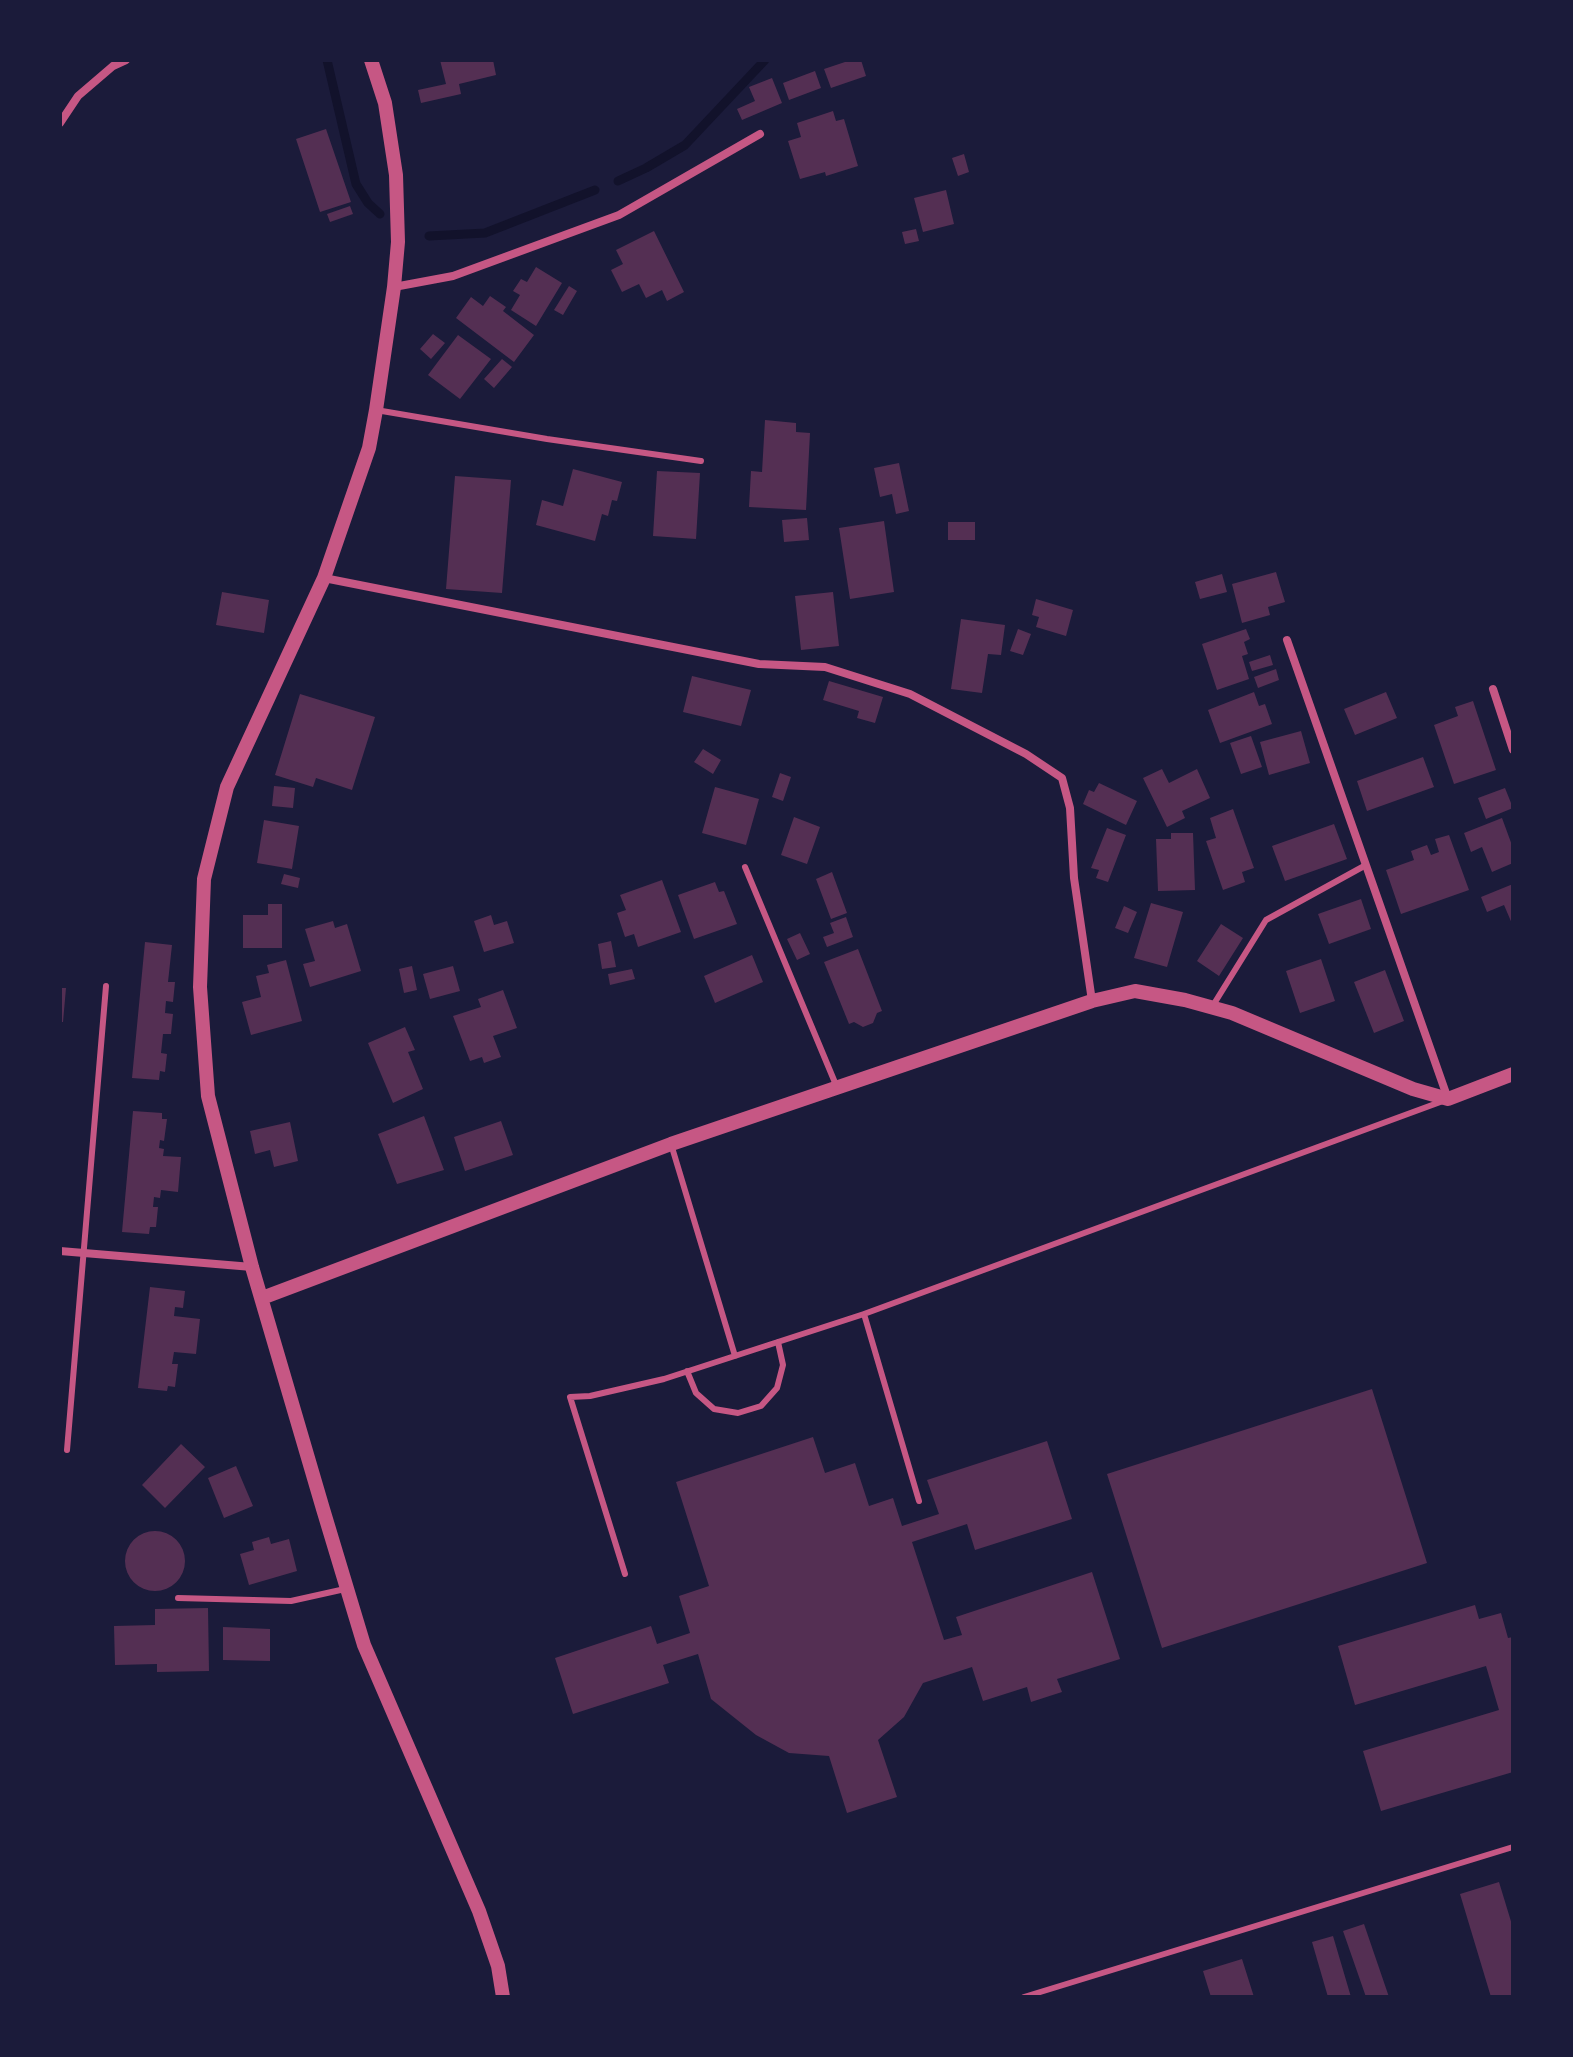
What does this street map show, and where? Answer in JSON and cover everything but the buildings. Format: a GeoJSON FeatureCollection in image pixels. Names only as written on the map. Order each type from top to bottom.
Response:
{"type":"FeatureCollection","features":[{"type":"Feature","properties":{"kind":"street"},"geometry":{"type":"LineString","coordinates":[[60,123],[78,96],[113,66],[126,60]]}},
{"type":"Feature","properties":{"kind":"street"},"geometry":{"type":"LineString","coordinates":[[371,60],[385,103],[396,175],[398,242],[369,448],[324,578],[227,787],[204,879],[200,987],[208,1096],[252,1267],[347,1589],[364,1645],[479,1911],[498,1966],[503,1997]]}},
{"type":"Feature","properties":{"kind":"street"},"geometry":{"type":"LineString","coordinates":[[394,287],[453,276],[619,215],[760,134]]}},
{"type":"Feature","properties":{"kind":"street"},"geometry":{"type":"LineString","coordinates":[[324,578],[759,664],[825,667],[910,694],[1026,754],[1062,778],[1070,808],[1074,878],[1092,1001]]}},
{"type":"Feature","properties":{"kind":"street"},"geometry":{"type":"LineString","coordinates":[[1287,640],[1448,1099]]}},
{"type":"Feature","properties":{"kind":"street"},"geometry":{"type":"LineString","coordinates":[[1493,689],[1513,750]]}},
{"type":"Feature","properties":{"kind":"street"},"geometry":{"type":"LineString","coordinates":[[262,1298],[671,1144],[1092,1001],[1135,991],[1232,1013],[1413,1089],[1448,1099],[1513,1074]]}},
{"type":"Feature","properties":{"kind":"street"},"geometry":{"type":"LineString","coordinates":[[60,1251],[252,1267]]}},
{"type":"Feature","properties":{"kind":"lane"},"geometry":{"type":"LineString","coordinates":[[376,410],[701,461]]}},
{"type":"Feature","properties":{"kind":"lane"},"geometry":{"type":"LineString","coordinates":[[1212,1008],[1266,920],[1366,865]]}},
{"type":"Feature","properties":{"kind":"lane"},"geometry":{"type":"LineString","coordinates":[[745,867],[836,1088]]}},
{"type":"Feature","properties":{"kind":"lane"},"geometry":{"type":"LineString","coordinates":[[67,1450],[106,986]]}},
{"type":"Feature","properties":{"kind":"lane"},"geometry":{"type":"LineString","coordinates":[[625,1574],[570,1397],[590,1396],[687,1371],[864,1314],[1448,1099]]}},
{"type":"Feature","properties":{"kind":"lane"},"geometry":{"type":"LineString","coordinates":[[671,1144],[735,1356]]}},
{"type":"Feature","properties":{"kind":"lane"},"geometry":{"type":"LineString","coordinates":[[864,1314],[919,1501]]}},
{"type":"Feature","properties":{"kind":"lane"},"geometry":{"type":"LineString","coordinates":[[687,1371],[696,1393],[714,1409],[738,1413],[761,1406],[777,1388],[783,1365],[778,1342]]}},
{"type":"Feature","properties":{"kind":"lane"},"geometry":{"type":"LineString","coordinates":[[178,1598],[291,1601],[347,1589]]}},
{"type":"Feature","properties":{"kind":"lane"},"geometry":{"type":"LineString","coordinates":[[1024,1997],[1513,1847]]}},
{"type":"Feature","properties":{"kind":"waterway"},"geometry":{"type":"LineString","coordinates":[[327,60],[356,184],[368,203],[380,214]]}},
{"type":"Feature","properties":{"kind":"waterway"},"geometry":{"type":"LineString","coordinates":[[618,181],[685,145],[765,60]]}},
{"type":"Feature","properties":{"kind":"waterway"},"geometry":{"type":"LineString","coordinates":[[429,236],[485,233],[595,190]]}}]}
